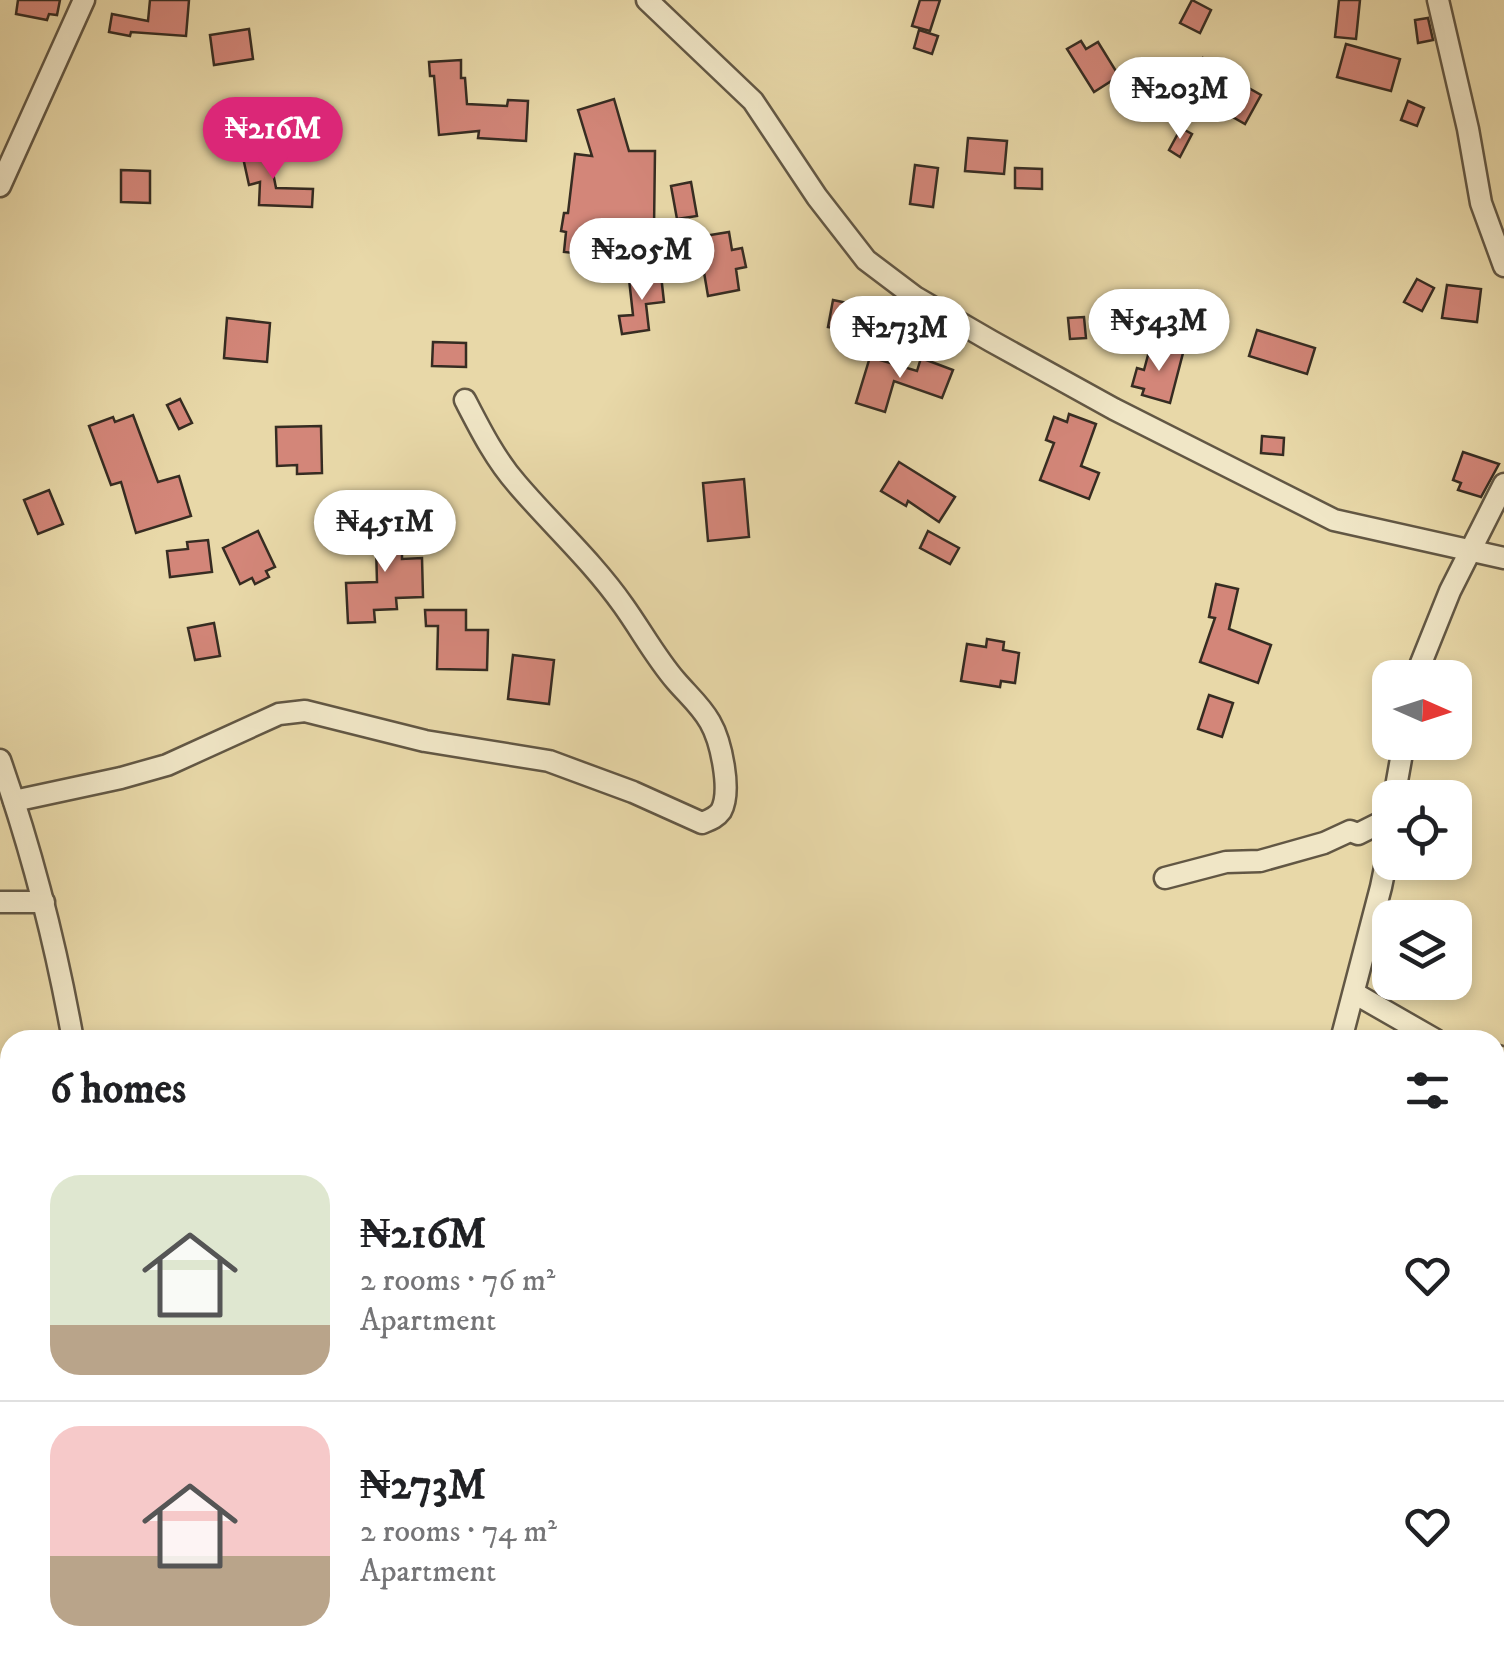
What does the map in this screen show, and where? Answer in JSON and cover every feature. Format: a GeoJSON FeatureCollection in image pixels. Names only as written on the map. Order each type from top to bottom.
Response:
{"type":"FeatureCollection","features":[{"type":"Feature","properties":{"kind":"street"},"geometry":{"type":"LineString","coordinates":[[0,186],[84,0]]}},
{"type":"Feature","properties":{"kind":"street"},"geometry":{"type":"LineString","coordinates":[[647,0],[754,101],[817,197],[866,260],[915,296],[1114,408],[1334,520],[1504,558]]}},
{"type":"Feature","properties":{"kind":"street"},"geometry":{"type":"LineString","coordinates":[[1438,0],[1481,203],[1504,266]]}},
{"type":"Feature","properties":{"kind":"street"},"geometry":{"type":"LineString","coordinates":[[14,801],[168,766],[279,714],[305,711],[425,740],[550,761],[702,823],[715,817],[723,808],[725,789],[722,750],[712,724],[578,548],[515,482],[486,441],[465,400]]}},
{"type":"Feature","properties":{"kind":"street"},"geometry":{"type":"LineString","coordinates":[[1423,660],[1469,550],[1504,484]]}},
{"type":"Feature","properties":{"kind":"street"},"geometry":{"type":"LineString","coordinates":[[0,760],[44,902],[71,1030]]}},
{"type":"Feature","properties":{"kind":"street"},"geometry":{"type":"LineString","coordinates":[[1165,878],[1226,862],[1260,862],[1372,827]]}},
{"type":"Feature","properties":{"kind":"street"},"geometry":{"type":"LineString","coordinates":[[1344,1030],[1381,880]]}},
{"type":"Feature","properties":{"kind":"street"},"geometry":{"type":"LineString","coordinates":[[0,902],[44,902]]}},
{"type":"Feature","properties":{"kind":"street"},"geometry":{"type":"LineString","coordinates":[[1354,994],[1418,1030]]}},
{"type":"Feature","properties":{"kind":"building"},"geometry":{"type":"Polygon","coordinates":[[[18,0],[60,0],[57,15],[49,14],[47,20],[16,14],[18,0]]]}},
{"type":"Feature","properties":{"kind":"building"},"geometry":{"type":"Polygon","coordinates":[[[150,0],[189,0],[186,36],[109,32],[112,14],[148,21],[150,0]]]}},
{"type":"Feature","properties":{"kind":"building"},"geometry":{"type":"Polygon","coordinates":[[[920,0],[940,0],[930,31],[912,26],[920,0]]]}},
{"type":"Feature","properties":{"kind":"building"},"geometry":{"type":"Polygon","coordinates":[[[1192,0],[1211,10],[1200,33],[1180,23],[1192,0]]]}},
{"type":"Feature","properties":{"kind":"building"},"geometry":{"type":"Polygon","coordinates":[[[1339,0],[1360,0],[1356,39],[1335,37],[1339,0]]]}},
{"type":"Feature","properties":{"kind":"building"},"geometry":{"type":"Polygon","coordinates":[[[1428,18],[1433,40],[1418,43],[1415,20],[1428,18]]]}},
{"type":"Feature","properties":{"kind":"building"},"geometry":{"type":"Polygon","coordinates":[[[249,29],[253,59],[214,65],[210,35],[249,29]]]}},
{"type":"Feature","properties":{"kind":"building"},"geometry":{"type":"Polygon","coordinates":[[[919,30],[938,36],[932,54],[914,48],[919,30]]]}},
{"type":"Feature","properties":{"kind":"building"},"geometry":{"type":"Polygon","coordinates":[[[1081,41],[1086,49],[1098,42],[1119,76],[1094,92],[1067,49],[1081,41]]]}},
{"type":"Feature","properties":{"kind":"building"},"geometry":{"type":"Polygon","coordinates":[[[1346,44],[1400,59],[1391,91],[1337,77],[1346,44]]]}},
{"type":"Feature","properties":{"kind":"building"},"geometry":{"type":"Polygon","coordinates":[[[1203,58],[1261,95],[1245,124],[1215,107],[1211,114],[1182,98],[1203,58]]]}},
{"type":"Feature","properties":{"kind":"building"},"geometry":{"type":"Polygon","coordinates":[[[461,60],[467,104],[507,106],[508,100],[528,101],[526,141],[478,138],[479,131],[439,135],[434,76],[430,76],[429,62],[461,60]]]}},
{"type":"Feature","properties":{"kind":"building"},"geometry":{"type":"Polygon","coordinates":[[[614,99],[629,151],[655,151],[654,228],[597,227],[593,255],[564,252],[566,232],[561,231],[564,213],[568,213],[575,154],[592,156],[578,110],[614,99]]]}},
{"type":"Feature","properties":{"kind":"building"},"geometry":{"type":"Polygon","coordinates":[[[1408,101],[1424,108],[1417,126],[1401,120],[1408,101]]]}},
{"type":"Feature","properties":{"kind":"building"},"geometry":{"type":"Polygon","coordinates":[[[1181,128],[1192,134],[1180,157],[1169,150],[1181,128]]]}},
{"type":"Feature","properties":{"kind":"building"},"geometry":{"type":"Polygon","coordinates":[[[968,138],[1007,141],[1004,174],[965,171],[968,138]]]}},
{"type":"Feature","properties":{"kind":"building"},"geometry":{"type":"Polygon","coordinates":[[[268,147],[276,188],[313,189],[312,207],[259,205],[260,182],[249,185],[242,153],[268,147]]]}},
{"type":"Feature","properties":{"kind":"building"},"geometry":{"type":"Polygon","coordinates":[[[915,165],[938,168],[933,207],[910,204],[915,165]]]}},
{"type":"Feature","properties":{"kind":"building"},"geometry":{"type":"Polygon","coordinates":[[[1015,168],[1042,169],[1042,189],[1015,188],[1015,168]]]}},
{"type":"Feature","properties":{"kind":"building"},"geometry":{"type":"Polygon","coordinates":[[[121,170],[150,171],[150,203],[121,202],[121,170]]]}},
{"type":"Feature","properties":{"kind":"building"},"geometry":{"type":"Polygon","coordinates":[[[691,182],[697,216],[677,219],[671,186],[691,182]]]}},
{"type":"Feature","properties":{"kind":"building"},"geometry":{"type":"Polygon","coordinates":[[[729,232],[732,250],[742,248],[746,267],[736,269],[739,290],[708,296],[698,237],[729,232]]]}},
{"type":"Feature","properties":{"kind":"building"},"geometry":{"type":"Polygon","coordinates":[[[661,275],[664,302],[646,304],[649,330],[622,334],[619,316],[633,315],[629,279],[661,275]]]}},
{"type":"Feature","properties":{"kind":"building"},"geometry":{"type":"Polygon","coordinates":[[[1417,279],[1434,288],[1422,311],[1404,302],[1417,279]]]}},
{"type":"Feature","properties":{"kind":"building"},"geometry":{"type":"Polygon","coordinates":[[[1447,285],[1481,289],[1477,322],[1442,318],[1447,285]]]}},
{"type":"Feature","properties":{"kind":"building"},"geometry":{"type":"Polygon","coordinates":[[[833,300],[852,304],[847,331],[828,327],[833,300]]]}},
{"type":"Feature","properties":{"kind":"building"},"geometry":{"type":"Polygon","coordinates":[[[1084,317],[1086,338],[1070,339],[1068,318],[1084,317]]]}},
{"type":"Feature","properties":{"kind":"building"},"geometry":{"type":"Polygon","coordinates":[[[227,318],[270,323],[267,362],[224,358],[227,318]]]}},
{"type":"Feature","properties":{"kind":"building"},"geometry":{"type":"Polygon","coordinates":[[[1257,330],[1315,348],[1307,374],[1249,356],[1257,330]]]}},
{"type":"Feature","properties":{"kind":"building"},"geometry":{"type":"Polygon","coordinates":[[[433,342],[466,343],[466,367],[432,366],[433,342]]]}},
{"type":"Feature","properties":{"kind":"building"},"geometry":{"type":"Polygon","coordinates":[[[1151,344],[1183,353],[1170,403],[1142,395],[1144,389],[1132,386],[1137,368],[1144,370],[1151,344]]]}},
{"type":"Feature","properties":{"kind":"building"},"geometry":{"type":"Polygon","coordinates":[[[870,357],[917,371],[921,358],[953,370],[942,398],[894,381],[885,412],[856,403],[870,357]]]}},
{"type":"Feature","properties":{"kind":"building"},"geometry":{"type":"Polygon","coordinates":[[[180,399],[192,423],[179,429],[167,405],[180,399]]]}},
{"type":"Feature","properties":{"kind":"building"},"geometry":{"type":"Polygon","coordinates":[[[1069,414],[1096,424],[1081,466],[1099,473],[1089,499],[1040,480],[1054,443],[1046,440],[1054,417],[1067,422],[1069,414]]]}},
{"type":"Feature","properties":{"kind":"building"},"geometry":{"type":"Polygon","coordinates":[[[133,415],[158,482],[179,476],[191,516],[136,533],[121,482],[111,485],[89,426],[133,415]]]}},
{"type":"Feature","properties":{"kind":"building"},"geometry":{"type":"Polygon","coordinates":[[[321,426],[322,473],[297,474],[297,465],[277,466],[276,427],[321,426]]]}},
{"type":"Feature","properties":{"kind":"building"},"geometry":{"type":"Polygon","coordinates":[[[1262,436],[1284,438],[1283,455],[1261,453],[1262,436]]]}},
{"type":"Feature","properties":{"kind":"building"},"geometry":{"type":"Polygon","coordinates":[[[1463,452],[1499,464],[1481,497],[1458,490],[1461,483],[1453,480],[1463,452]]]}},
{"type":"Feature","properties":{"kind":"building"},"geometry":{"type":"Polygon","coordinates":[[[899,462],[955,497],[939,522],[908,501],[906,506],[881,491],[899,462]]]}},
{"type":"Feature","properties":{"kind":"building"},"geometry":{"type":"Polygon","coordinates":[[[744,479],[749,537],[708,541],[703,483],[744,479]]]}},
{"type":"Feature","properties":{"kind":"building"},"geometry":{"type":"Polygon","coordinates":[[[49,490],[63,524],[38,534],[24,500],[49,490]]]}},
{"type":"Feature","properties":{"kind":"building"},"geometry":{"type":"Polygon","coordinates":[[[372,518],[402,518],[402,559],[422,558],[423,597],[396,598],[397,609],[374,610],[375,622],[348,623],[346,583],[377,582],[372,518]]]}},
{"type":"Feature","properties":{"kind":"building"},"geometry":{"type":"Polygon","coordinates":[[[258,531],[275,567],[266,571],[269,577],[255,584],[252,578],[240,584],[223,548],[258,531]]]}},
{"type":"Feature","properties":{"kind":"building"},"geometry":{"type":"Polygon","coordinates":[[[928,531],[959,548],[950,564],[920,548],[928,531]]]}},
{"type":"Feature","properties":{"kind":"building"},"geometry":{"type":"Polygon","coordinates":[[[208,540],[212,572],[170,577],[167,551],[188,549],[187,542],[208,540]]]}},
{"type":"Feature","properties":{"kind":"building"},"geometry":{"type":"Polygon","coordinates":[[[1216,584],[1238,589],[1229,629],[1271,645],[1258,683],[1200,662],[1215,618],[1209,617],[1216,584]]]}},
{"type":"Feature","properties":{"kind":"building"},"geometry":{"type":"Polygon","coordinates":[[[425,610],[466,610],[466,630],[488,630],[487,670],[437,669],[438,626],[426,626],[425,610]]]}},
{"type":"Feature","properties":{"kind":"building"},"geometry":{"type":"Polygon","coordinates":[[[214,623],[220,656],[195,660],[188,628],[214,623]]]}},
{"type":"Feature","properties":{"kind":"building"},"geometry":{"type":"Polygon","coordinates":[[[987,639],[1004,642],[1003,650],[1019,653],[1015,683],[1001,681],[1000,687],[961,681],[967,644],[986,647],[987,639]]]}},
{"type":"Feature","properties":{"kind":"building"},"geometry":{"type":"Polygon","coordinates":[[[513,655],[554,660],[549,704],[508,699],[513,655]]]}},
{"type":"Feature","properties":{"kind":"building"},"geometry":{"type":"Polygon","coordinates":[[[1209,695],[1233,703],[1222,737],[1198,729],[1209,695]]]}}]}
